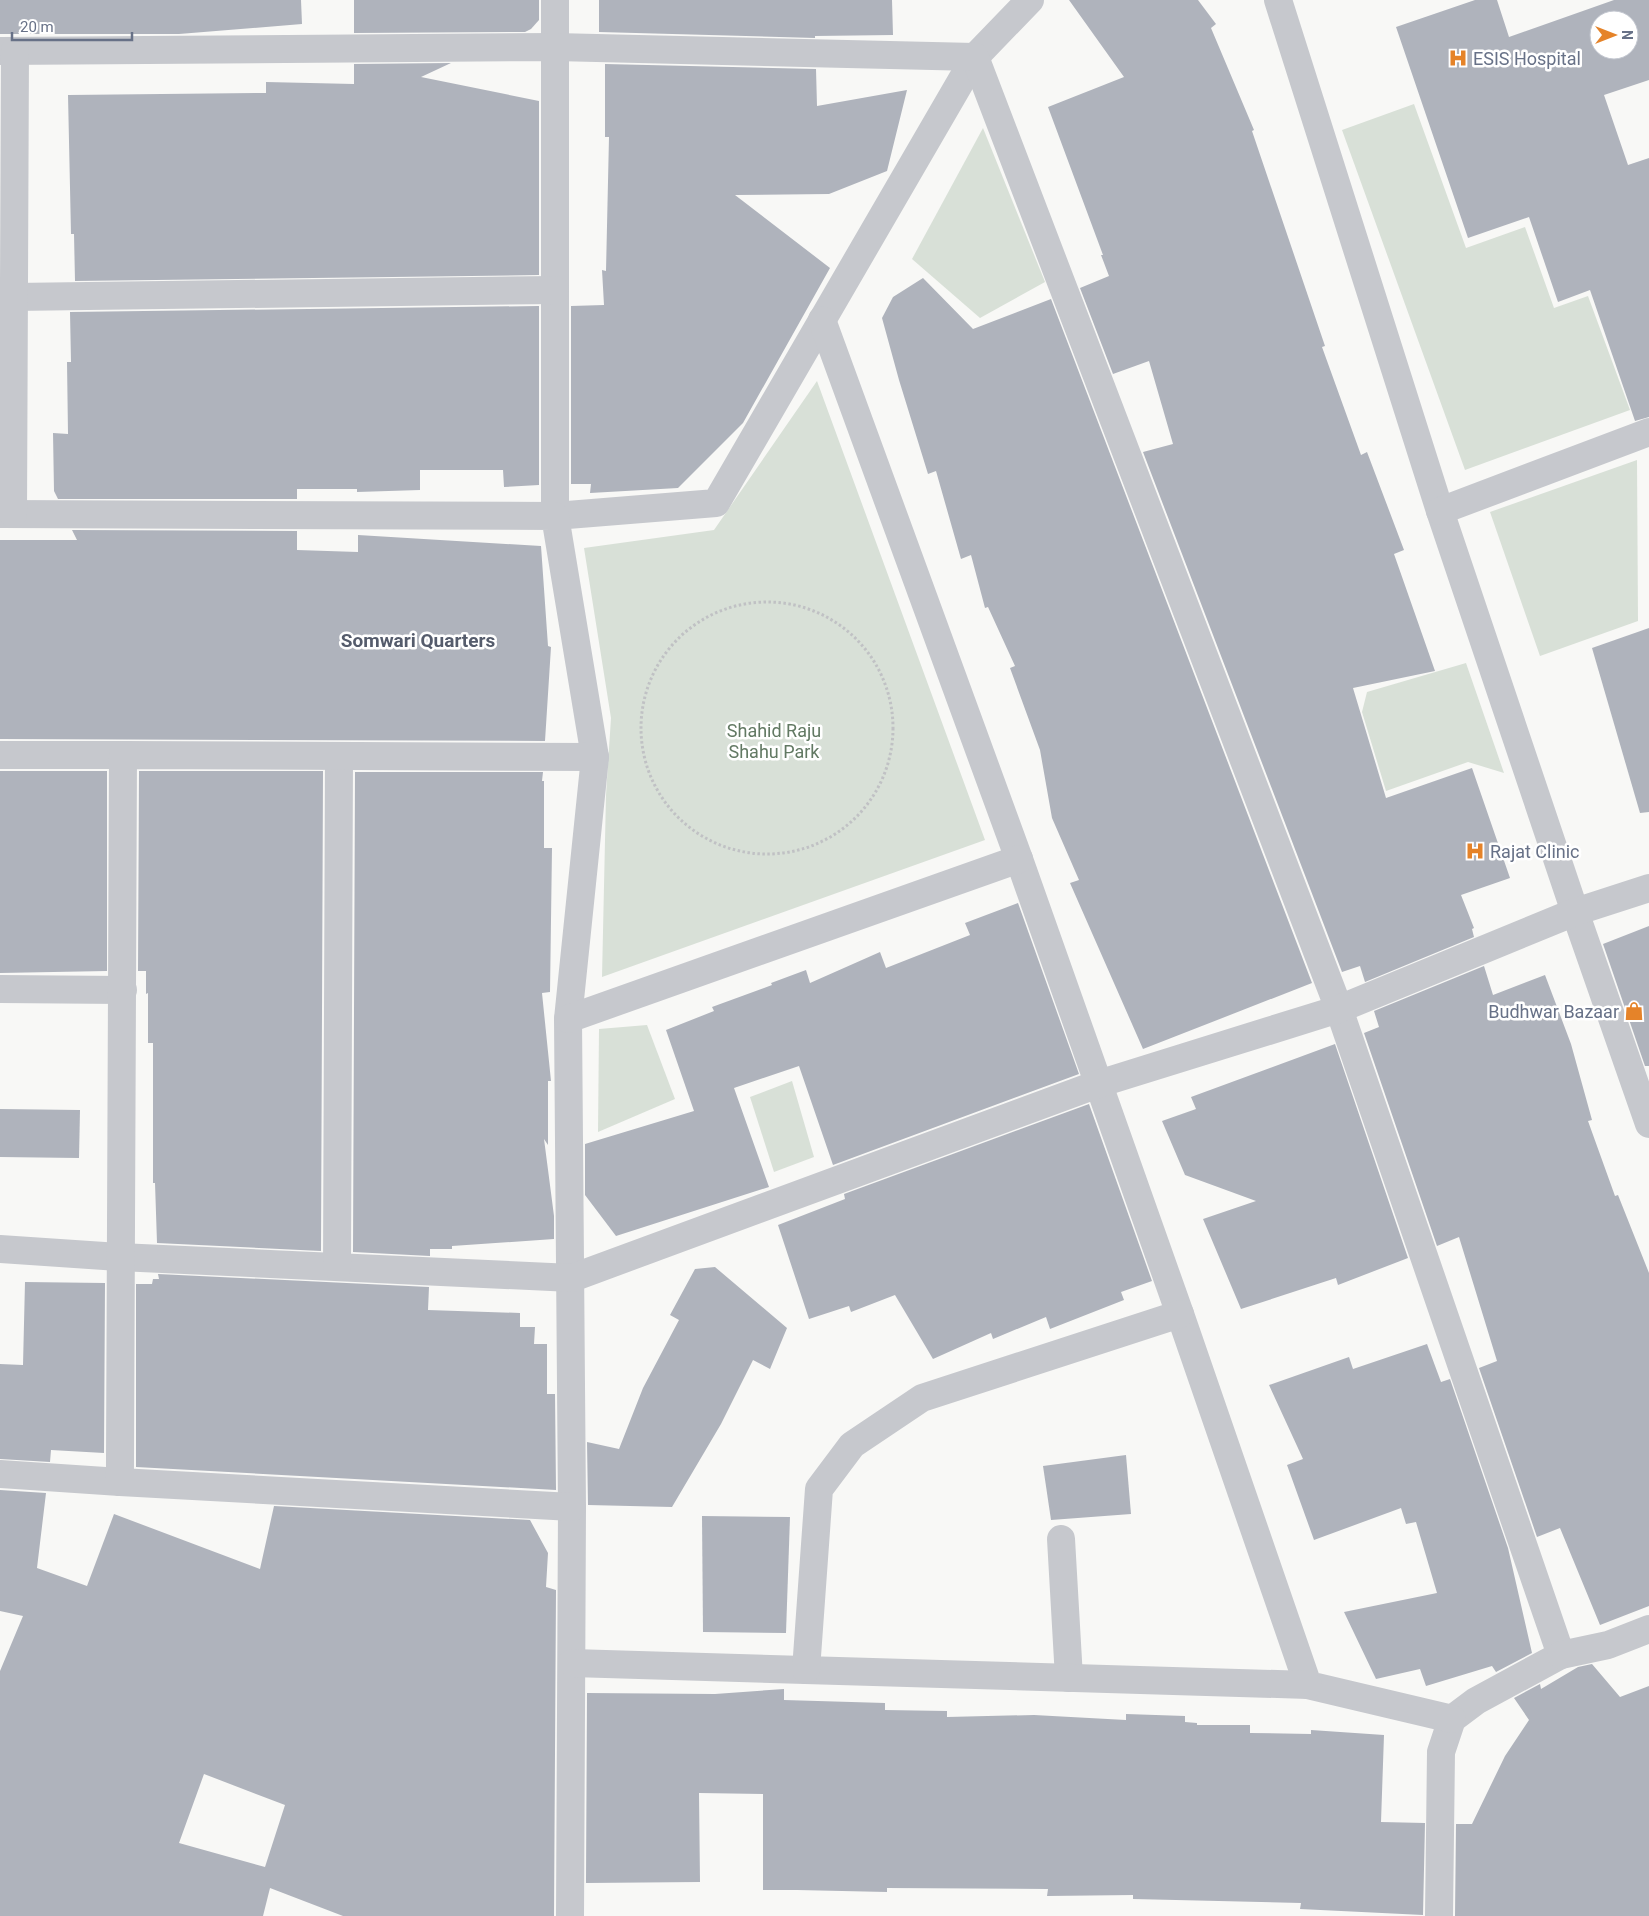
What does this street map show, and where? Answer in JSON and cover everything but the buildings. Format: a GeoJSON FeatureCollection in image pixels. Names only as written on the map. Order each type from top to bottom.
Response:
{"type":"FeatureCollection","features":[{"type":"Feature","properties":{"kind":"street"},"geometry":{"type":"LineString","coordinates":[[555,0],[555,516],[595,757],[568,1019],[572,1278],[570,1916]]}},
{"type":"Feature","properties":{"kind":"street"},"geometry":{"type":"LineString","coordinates":[[975,57],[555,47],[8,51],[14,297],[6,514],[555,516],[716,503],[975,57],[1030,0]]}},
{"type":"Feature","properties":{"kind":"street"},"geometry":{"type":"LineString","coordinates":[[1278,0],[1440,511],[1575,912],[1649,1124]]}},
{"type":"Feature","properties":{"kind":"street"},"geometry":{"type":"LineString","coordinates":[[975,57],[1339,1008],[1561,1655]]}},
{"type":"Feature","properties":{"kind":"street"},"geometry":{"type":"LineString","coordinates":[[14,297],[555,290]]}},
{"type":"Feature","properties":{"kind":"street"},"geometry":{"type":"LineString","coordinates":[[822,320],[1019,858],[1180,1314],[1308,1685]]}},
{"type":"Feature","properties":{"kind":"street"},"geometry":{"type":"LineString","coordinates":[[1440,511],[1649,432]]}},
{"type":"Feature","properties":{"kind":"street"},"geometry":{"type":"LineString","coordinates":[[0,755],[595,757]]}},
{"type":"Feature","properties":{"kind":"street"},"geometry":{"type":"LineString","coordinates":[[120,1482],[119,1257],[123,990],[123,755]]}},
{"type":"Feature","properties":{"kind":"street"},"geometry":{"type":"LineString","coordinates":[[337,1267],[338,756]]}},
{"type":"Feature","properties":{"kind":"street"},"geometry":{"type":"LineString","coordinates":[[568,1019],[1019,858]]}},
{"type":"Feature","properties":{"kind":"street"},"geometry":{"type":"LineString","coordinates":[[0,1249],[119,1257],[572,1278],[1098,1084],[1339,1008],[1575,912],[1649,888]]}},
{"type":"Feature","properties":{"kind":"street"},"geometry":{"type":"LineString","coordinates":[[0,990],[123,990]]}},
{"type":"Feature","properties":{"kind":"street"},"geometry":{"type":"LineString","coordinates":[[806,1670],[819,1488],[852,1445],[922,1398],[1180,1314]]}},
{"type":"Feature","properties":{"kind":"street"},"geometry":{"type":"LineString","coordinates":[[0,1474],[572,1507]]}},
{"type":"Feature","properties":{"kind":"street"},"geometry":{"type":"LineString","coordinates":[[1061,1538],[1069,1678]]}},
{"type":"Feature","properties":{"kind":"street"},"geometry":{"type":"LineString","coordinates":[[1439,1916],[1441,1752],[1452,1719],[1476,1701],[1561,1655],[1608,1645],[1649,1630]]}},
{"type":"Feature","properties":{"kind":"street"},"geometry":{"type":"LineString","coordinates":[[572,1663],[1308,1685],[1452,1719]]}},
{"type":"Feature","properties":{"kind":"path"},"geometry":{"type":"LineString","coordinates":[[762,601],[806,607],[851,632],[886,682],[895,735],[891,762],[872,802],[826,842],[767,857],[709,842],[674,816],[650,778],[641,742],[644,698],[659,667],[667,651],[691,627],[735,605],[762,601]]}},
{"type":"Feature","properties":{"kind":"green space"},"geometry":{"type":"Polygon","coordinates":[[[1414,104],[1466,248],[1525,227],[1554,308],[1588,296],[1630,410],[1465,470],[1342,130],[1414,104]]]}},
{"type":"Feature","properties":{"kind":"green space"},"geometry":{"type":"Polygon","coordinates":[[[983,128],[1045,282],[980,318],[912,259],[983,128]]]}},
{"type":"Feature","properties":{"kind":"green space","name":"Shahid Raju Shahu Park"},"geometry":{"type":"Polygon","coordinates":[[[817,381],[985,840],[602,977],[606,795],[611,718],[584,548],[714,530],[817,381]]]}},
{"type":"Feature","properties":{"kind":"green space"},"geometry":{"type":"Polygon","coordinates":[[[1637,460],[1638,621],[1540,656],[1490,512],[1637,460]]]}},
{"type":"Feature","properties":{"kind":"green space"},"geometry":{"type":"Polygon","coordinates":[[[1466,663],[1504,773],[1468,762],[1386,791],[1362,712],[1367,692],[1466,663]]]}},
{"type":"Feature","properties":{"kind":"green space"},"geometry":{"type":"Polygon","coordinates":[[[647,1025],[675,1099],[598,1132],[599,1029],[647,1025]]]}},
{"type":"Feature","properties":{"kind":"green space"},"geometry":{"type":"Polygon","coordinates":[[[792,1081],[814,1157],[774,1172],[750,1097],[792,1081]]]}},
{"type":"Feature","properties":{"kind":"place","name":"ESIS Hospital"},"geometry":{"type":"Point","coordinates":[1458,58]}},
{"type":"Feature","properties":{"kind":"place","name":"Rajat Clinic"},"geometry":{"type":"Point","coordinates":[1475,851]}},
{"type":"Feature","properties":{"kind":"place","name":"Budhwar Bazaar"},"geometry":{"type":"Point","coordinates":[1634,1011]}},
{"type":"Feature","properties":{"kind":"district","name":"Somwari Quarters"},"geometry":{"type":"Point","coordinates":[418,640]}}]}
